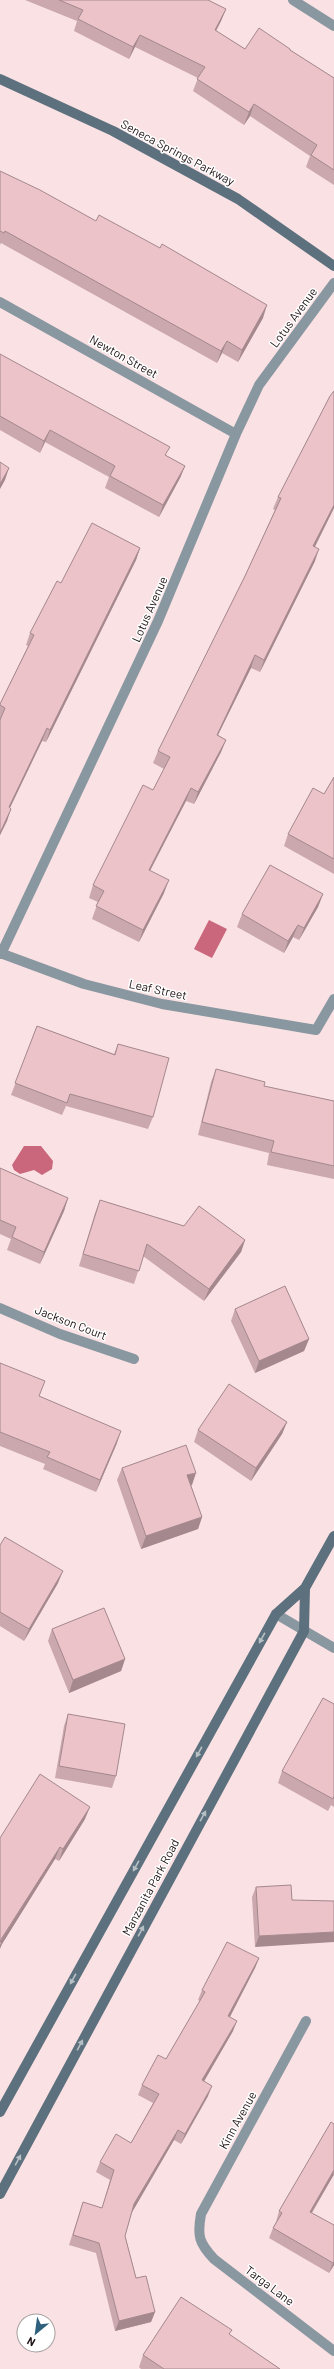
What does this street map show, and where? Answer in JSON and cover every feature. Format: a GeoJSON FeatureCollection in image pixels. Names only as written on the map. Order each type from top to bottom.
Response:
{"type":"FeatureCollection","features":[{"type":"Feature","properties":{"kind":"street"},"geometry":{"type":"LineString","coordinates":[[293,0],[334,26]]}},
{"type":"Feature","properties":{"kind":"street","name":"Seneca Springs Parkway"},"geometry":{"type":"LineString","coordinates":[[0,79],[112,131],[238,199],[334,266]]}},
{"type":"Feature","properties":{"kind":"street","name":"Lotus Avenue"},"geometry":{"type":"LineString","coordinates":[[0,953],[158,621],[236,434],[259,385],[334,283]]}},
{"type":"Feature","properties":{"kind":"street","name":"Newton Street"},"geometry":{"type":"LineString","coordinates":[[0,302],[236,434]]}},
{"type":"Feature","properties":{"kind":"street","name":"Leaf Street"},"geometry":{"type":"LineString","coordinates":[[0,953],[84,984],[162,1004],[316,1030],[334,999]]}},
{"type":"Feature","properties":{"kind":"street","name":"Jackson Court"},"geometry":{"type":"LineString","coordinates":[[0,1308],[60,1334],[134,1359]]}},
{"type":"Feature","properties":{"kind":"street","name":"Manzanita Park Road"},"geometry":{"type":"LineString","coordinates":[[0,2112],[276,1614],[305,1588],[334,1536]]}},
{"type":"Feature","properties":{"kind":"street","name":"Manzanita Park Road"},"geometry":{"type":"LineString","coordinates":[[0,2194],[304,1631],[305,1588]]}},
{"type":"Feature","properties":{"kind":"street"},"geometry":{"type":"LineString","coordinates":[[276,1614],[334,1648]]}},
{"type":"Feature","properties":{"kind":"street","name":"Kinn Avenue"},"geometry":{"type":"LineString","coordinates":[[199,2234],[201,2214],[306,2021]]}},
{"type":"Feature","properties":{"kind":"street","name":"Targa Lane"},"geometry":{"type":"LineString","coordinates":[[199,2234],[202,2247],[214,2259],[334,2351]]}},
{"type":"Feature","properties":{"kind":"shaded area"},"geometry":{"type":"Polygon","coordinates":[[[209,920],[227,929],[212,958],[194,949],[209,920]]]}},
{"type":"Feature","properties":{"kind":"shaded area"},"geometry":{"type":"Polygon","coordinates":[[[24,1146],[41,1146],[53,1161],[52,1169],[42,1175],[34,1170],[20,1174],[14,1170],[12,1165],[24,1146]]]}},
{"type":"Feature","properties":{"kind":"building"},"geometry":{"type":"Polygon","coordinates":[[[59,0],[208,0],[226,9],[215,30],[245,49],[259,28],[334,78],[334,170],[311,155],[317,145],[254,104],[249,112],[197,79],[205,67],[140,35],[133,47],[78,19],[83,10],[59,0]]]}},
{"type":"Feature","properties":{"kind":"building"},"geometry":{"type":"Polygon","coordinates":[[[0,171],[40,190],[96,221],[99,215],[160,248],[162,244],[267,305],[242,350],[227,341],[221,351],[5,231],[4,233],[0,231],[0,171]]]}},
{"type":"Feature","properties":{"kind":"building"},"geometry":{"type":"Polygon","coordinates":[[[0,354],[170,447],[165,455],[185,466],[163,505],[110,476],[115,466],[50,430],[44,441],[0,416],[0,354]]]}},
{"type":"Feature","properties":{"kind":"building"},"geometry":{"type":"Polygon","coordinates":[[[334,391],[334,505],[313,546],[319,549],[264,660],[255,655],[217,735],[226,740],[198,792],[191,788],[149,870],[169,880],[143,930],[96,906],[104,891],[93,885],[143,785],[153,790],[170,757],[158,751],[245,576],[281,498],[278,497],[330,396],[334,391]]]}},
{"type":"Feature","properties":{"kind":"building"},"geometry":{"type":"Polygon","coordinates":[[[0,462],[9,468],[0,484],[0,462]]]}},
{"type":"Feature","properties":{"kind":"building"},"geometry":{"type":"Polygon","coordinates":[[[92,523],[140,548],[50,730],[47,728],[9,807],[11,809],[0,833],[0,720],[5,708],[0,704],[34,635],[30,633],[57,581],[61,583],[92,523]]]}},
{"type":"Feature","properties":{"kind":"building"},"geometry":{"type":"Polygon","coordinates":[[[334,777],[334,859],[288,834],[313,788],[324,794],[334,777]]]}},
{"type":"Feature","properties":{"kind":"building"},"geometry":{"type":"Polygon","coordinates":[[[270,865],[323,894],[304,928],[298,925],[288,941],[242,914],[270,865]]]}},
{"type":"Feature","properties":{"kind":"building"},"geometry":{"type":"Polygon","coordinates":[[[37,1026],[115,1055],[118,1044],[169,1058],[153,1117],[70,1094],[67,1103],[15,1083],[37,1026]]]}},
{"type":"Feature","properties":{"kind":"building"},"geometry":{"type":"Polygon","coordinates":[[[216,1069],[265,1082],[264,1086],[334,1101],[334,1166],[271,1152],[274,1141],[202,1122],[216,1069]]]}},
{"type":"Feature","properties":{"kind":"building"},"geometry":{"type":"Polygon","coordinates":[[[0,1168],[68,1198],[44,1252],[12,1237],[16,1227],[0,1220],[0,1168]]]}},
{"type":"Feature","properties":{"kind":"building"},"geometry":{"type":"Polygon","coordinates":[[[100,1200],[184,1226],[199,1206],[245,1240],[209,1289],[147,1244],[139,1271],[83,1254],[100,1200]]]}},
{"type":"Feature","properties":{"kind":"building"},"geometry":{"type":"Polygon","coordinates":[[[285,1286],[309,1339],[259,1361],[235,1309],[285,1286]]]}},
{"type":"Feature","properties":{"kind":"building"},"geometry":{"type":"Polygon","coordinates":[[[0,1363],[45,1381],[39,1396],[121,1431],[100,1480],[47,1457],[50,1452],[0,1432],[0,1363]]]}},
{"type":"Feature","properties":{"kind":"building"},"geometry":{"type":"Polygon","coordinates":[[[229,1384],[287,1422],[256,1468],[198,1430],[229,1384]]]}},
{"type":"Feature","properties":{"kind":"building"},"geometry":{"type":"Polygon","coordinates":[[[186,1445],[196,1473],[187,1475],[202,1517],[146,1536],[122,1468],[186,1445]]]}},
{"type":"Feature","properties":{"kind":"building"},"geometry":{"type":"Polygon","coordinates":[[[5,1537],[63,1571],[29,1629],[0,1612],[0,1545],[5,1537]]]}},
{"type":"Feature","properties":{"kind":"building"},"geometry":{"type":"Polygon","coordinates":[[[104,1608],[125,1659],[73,1680],[52,1629],[104,1608]]]}},
{"type":"Feature","properties":{"kind":"building"},"geometry":{"type":"Polygon","coordinates":[[[323,1698],[334,1704],[333,1799],[282,1771],[323,1698]]]}},
{"type":"Feature","properties":{"kind":"building"},"geometry":{"type":"Polygon","coordinates":[[[68,1714],[125,1724],[116,1776],[59,1766],[68,1714]]]}},
{"type":"Feature","properties":{"kind":"building"},"geometry":{"type":"Polygon","coordinates":[[[40,1774],[90,1807],[63,1849],[60,1847],[0,1941],[0,1838],[40,1774]]]}},
{"type":"Feature","properties":{"kind":"building"},"geometry":{"type":"Polygon","coordinates":[[[291,1885],[292,1900],[334,1901],[334,1932],[259,1936],[256,1887],[291,1885]]]}},
{"type":"Feature","properties":{"kind":"building"},"geometry":{"type":"Polygon","coordinates":[[[227,1942],[259,1958],[228,2016],[237,2021],[202,2080],[212,2086],[185,2134],[178,2130],[134,2204],[125,2236],[136,2278],[146,2276],[155,2312],[119,2321],[99,2243],[73,2235],[83,2202],[102,2208],[114,2170],[100,2162],[116,2134],[131,2143],[159,2094],[142,2085],[158,2055],[166,2059],[205,1992],[202,1990],[227,1942]]]}},
{"type":"Feature","properties":{"kind":"building"},"geometry":{"type":"Polygon","coordinates":[[[331,2122],[334,2124],[334,2170],[310,2212],[334,2225],[333,2263],[273,2228],[282,2213],[279,2211],[331,2122]]]}},
{"type":"Feature","properties":{"kind":"building"},"geometry":{"type":"Polygon","coordinates":[[[181,2297],[232,2330],[229,2334],[280,2369],[164,2369],[143,2355],[181,2297]]]}}]}
